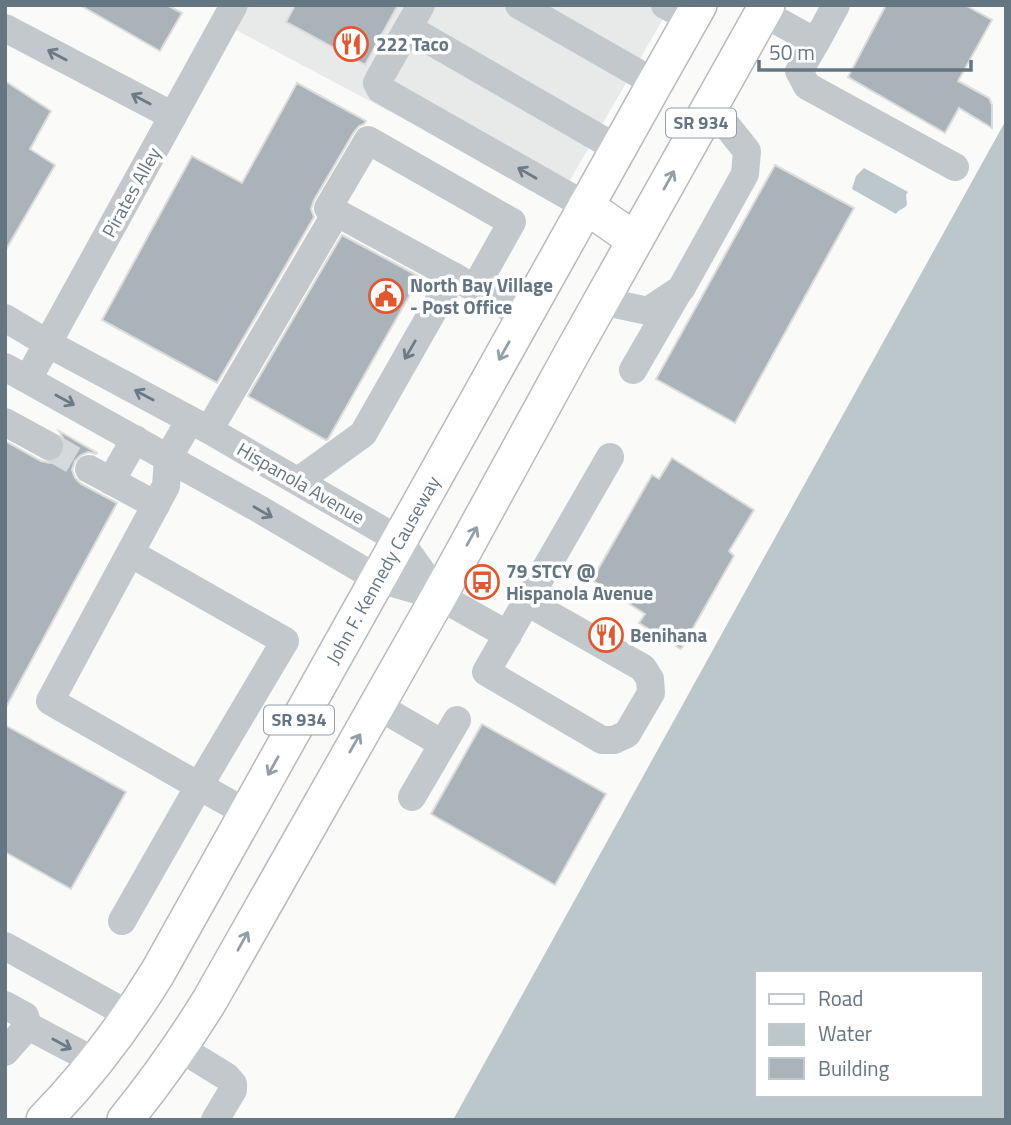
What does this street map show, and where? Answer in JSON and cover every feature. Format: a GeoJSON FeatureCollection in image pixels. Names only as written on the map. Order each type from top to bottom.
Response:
{"type":"FeatureCollection","features":[{"type":"Feature","properties":{"kind":"main road","name":"SR 934"},"geometry":{"type":"LineString","coordinates":[[125,1120],[180,1048],[210,1000],[439,596],[765,9]]}},
{"type":"Feature","properties":{"kind":"main road","name":"John F. Kennedy Causeway"},"geometry":{"type":"LineString","coordinates":[[44,1120],[96,1062],[131,1016],[158,972],[655,83],[685,10]]}},
{"type":"Feature","properties":{"kind":"main road"},"geometry":{"type":"LineString","coordinates":[[586,206],[635,240]]}},
{"type":"Feature","properties":{"kind":"main road"},"geometry":{"type":"LineString","coordinates":[[158,972],[210,1000]]}},
{"type":"Feature","properties":{"kind":"street","name":"Pirates Alley"},"geometry":{"type":"LineString","coordinates":[[12,373],[27,331],[173,116],[234,5]]}},
{"type":"Feature","properties":{"kind":"street"},"geometry":{"type":"LineString","coordinates":[[519,5],[655,83]]}},
{"type":"Feature","properties":{"kind":"street"},"geometry":{"type":"LineString","coordinates":[[836,5],[799,71],[807,86],[955,166]]}},
{"type":"Feature","properties":{"kind":"street"},"geometry":{"type":"LineString","coordinates":[[765,9],[816,42]]}},
{"type":"Feature","properties":{"kind":"street"},"geometry":{"type":"LineString","coordinates":[[586,206],[380,89],[377,83],[379,79],[415,17],[618,149]]}},
{"type":"Feature","properties":{"kind":"street"},"geometry":{"type":"LineString","coordinates":[[5,27],[173,116]]}},
{"type":"Feature","properties":{"kind":"street"},"geometry":{"type":"LineString","coordinates":[[633,370],[745,174],[747,151],[711,106]]}},
{"type":"Feature","properties":{"kind":"street"},"geometry":{"type":"LineString","coordinates":[[298,481],[363,434],[464,282],[512,222],[368,141],[327,208],[464,282],[524,316]]}},
{"type":"Feature","properties":{"kind":"street"},"geometry":{"type":"LineString","coordinates":[[247,813],[50,701],[166,486],[168,458],[199,425],[336,213]]}},
{"type":"Feature","properties":{"kind":"street"},"geometry":{"type":"LineString","coordinates":[[601,301],[648,311],[681,289]]}},
{"type":"Feature","properties":{"kind":"street","name":"Hispanola Avenue"},"geometry":{"type":"LineString","coordinates":[[27,331],[199,425],[399,540],[439,596]]}},
{"type":"Feature","properties":{"kind":"street"},"geometry":{"type":"LineString","coordinates":[[12,373],[135,439],[378,579],[439,596],[508,635]]}},
{"type":"Feature","properties":{"kind":"street"},"geometry":{"type":"LineString","coordinates":[[5,422],[49,446]]}},
{"type":"Feature","properties":{"kind":"street"},"geometry":{"type":"LineString","coordinates":[[135,439],[100,475],[156,505]]}},
{"type":"Feature","properties":{"kind":"street"},"geometry":{"type":"LineString","coordinates":[[527,602],[643,668],[650,679],[651,693],[627,734],[614,740],[602,740],[486,672],[610,457]]}},
{"type":"Feature","properties":{"kind":"street"},"geometry":{"type":"LineString","coordinates":[[122,920],[285,641],[130,553]]}},
{"type":"Feature","properties":{"kind":"street"},"geometry":{"type":"LineString","coordinates":[[376,705],[443,744]]}},
{"type":"Feature","properties":{"kind":"street"},"geometry":{"type":"LineString","coordinates":[[412,797],[457,720]]}},
{"type":"Feature","properties":{"kind":"street"},"geometry":{"type":"LineString","coordinates":[[5,946],[131,1016]]}},
{"type":"Feature","properties":{"kind":"street"},"geometry":{"type":"LineString","coordinates":[[5,1005],[25,1016],[28,1026],[96,1062]]}},
{"type":"Feature","properties":{"kind":"street"},"geometry":{"type":"LineString","coordinates":[[5,1052],[28,1026]]}},
{"type":"Feature","properties":{"kind":"street"},"geometry":{"type":"LineString","coordinates":[[180,1048],[227,1077],[233,1084],[229,1113]]}},
{"type":"Feature","properties":{"kind":"shaded area"},"geometry":{"type":"Polygon","coordinates":[[[250,5],[671,5],[558,201],[236,30],[250,5]]]}},
{"type":"Feature","properties":{"kind":"water"},"geometry":{"type":"Polygon","coordinates":[[[1006,120],[1006,1120],[453,1120],[1006,120]]]}},
{"type":"Feature","properties":{"kind":"water"},"geometry":{"type":"Polygon","coordinates":[[[864,168],[908,192],[907,205],[896,214],[852,189],[856,176],[864,168]]]}},
{"type":"Feature","properties":{"kind":"building"},"geometry":{"type":"Polygon","coordinates":[[[80,5],[167,5],[182,13],[160,51],[80,5]]]}},
{"type":"Feature","properties":{"kind":"building","name":"222 Taco"},"geometry":{"type":"Polygon","coordinates":[[[295,5],[398,5],[365,65],[286,22],[295,5]]]}},
{"type":"Feature","properties":{"kind":"building"},"geometry":{"type":"Polygon","coordinates":[[[886,5],[965,5],[992,20],[958,81],[989,98],[992,105],[992,128],[959,108],[945,133],[848,77],[886,5]]]}},
{"type":"Feature","properties":{"kind":"building"},"geometry":{"type":"Polygon","coordinates":[[[5,81],[51,111],[30,149],[55,165],[5,251],[5,81]]]}},
{"type":"Feature","properties":{"kind":"building"},"geometry":{"type":"Polygon","coordinates":[[[297,83],[366,121],[354,132],[314,200],[311,209],[314,217],[217,383],[102,320],[192,156],[242,183],[297,83]]]}},
{"type":"Feature","properties":{"kind":"building"},"geometry":{"type":"Polygon","coordinates":[[[775,165],[854,208],[735,423],[656,379],[775,165]]]}},
{"type":"Feature","properties":{"kind":"building"},"geometry":{"type":"Polygon","coordinates":[[[342,235],[420,277],[326,440],[248,396],[342,235]]]}},
{"type":"Feature","properties":{"kind":"building"},"geometry":{"type":"Polygon","coordinates":[[[59,431],[97,453],[88,452],[75,461],[72,470],[75,478],[117,503],[5,709],[5,441],[41,461],[50,463],[58,460],[64,453],[66,445],[59,431]]]}},
{"type":"Feature","properties":{"kind":"building"},"geometry":{"type":"Polygon","coordinates":[[[672,458],[754,510],[729,551],[734,556],[681,649],[639,623],[645,614],[592,580],[652,475],[659,479],[672,458]]]}},
{"type":"Feature","properties":{"kind":"building"},"geometry":{"type":"Polygon","coordinates":[[[482,724],[606,794],[555,885],[431,814],[482,724]]]}},
{"type":"Feature","properties":{"kind":"building"},"geometry":{"type":"Polygon","coordinates":[[[5,725],[126,792],[71,889],[5,852],[5,725]]]}},
{"type":"Feature","properties":{"kind":"tunnel"},"geometry":{"type":"LineString","coordinates":[[49,446],[89,469]]}},
{"type":"Feature","properties":{"kind":"place","name":"222 Taco"},"geometry":{"type":"Point","coordinates":[351,44]}},
{"type":"Feature","properties":{"kind":"place","name":"North Bay Village - Post Office"},"geometry":{"type":"Point","coordinates":[386,296]}},
{"type":"Feature","properties":{"kind":"place","name":"79 STCY @ Hispanola Avenue"},"geometry":{"type":"Point","coordinates":[482,582]}},
{"type":"Feature","properties":{"kind":"place","name":"Benihana"},"geometry":{"type":"Point","coordinates":[606,635]}}]}
